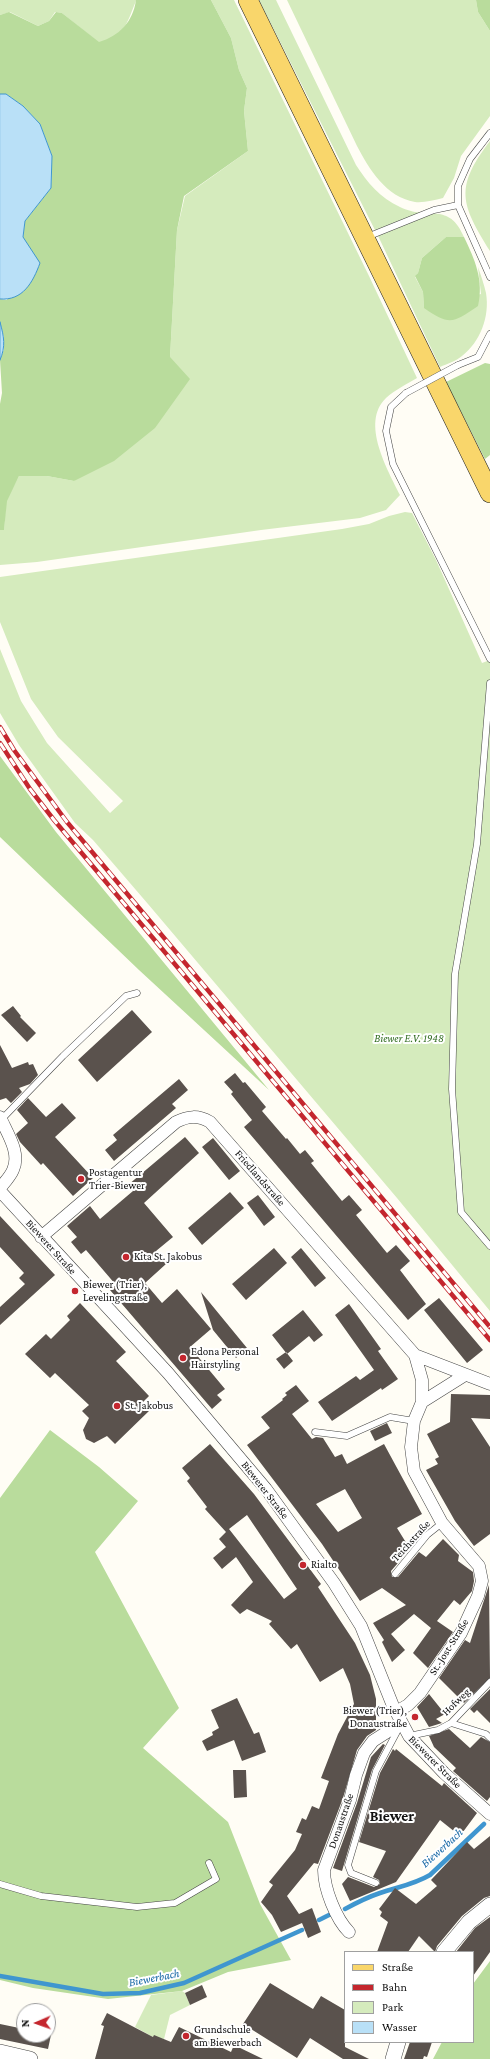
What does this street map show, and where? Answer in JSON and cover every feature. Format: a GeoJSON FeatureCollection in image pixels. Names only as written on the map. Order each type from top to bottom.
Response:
{"type":"FeatureCollection","features":[{"type":"Feature","properties":{"kind":"main road"},"geometry":{"type":"LineString","coordinates":[[248,0],[490,493]]}},
{"type":"Feature","properties":{"kind":"street","name":"Friedlandstraße"},"geometry":{"type":"LineString","coordinates":[[41,1237],[176,1122],[184,1117],[201,1117],[210,1122],[415,1355],[465,1375]]}},
{"type":"Feature","properties":{"kind":"street"},"geometry":{"type":"LineString","coordinates":[[0,1189],[13,1171],[16,1160],[1,1118]]}},
{"type":"Feature","properties":{"kind":"street","name":"Biewerer Straße"},"geometry":{"type":"LineString","coordinates":[[0,1189],[41,1237],[168,1373],[266,1489],[334,1583],[361,1626],[399,1718],[409,1736],[444,1773],[490,1814]]}},
{"type":"Feature","properties":{"kind":"street","name":"St.-Jost-Straße"},"geometry":{"type":"LineString","coordinates":[[399,1718],[408,1705],[420,1693],[461,1633],[478,1596],[482,1580],[479,1566],[442,1523],[414,1471],[411,1447],[414,1421],[422,1402],[422,1380],[415,1355]]}},
{"type":"Feature","properties":{"kind":"street"},"geometry":{"type":"LineString","coordinates":[[422,1402],[465,1375],[486,1381],[490,1384]]}},
{"type":"Feature","properties":{"kind":"street","name":"Donaustraße"},"geometry":{"type":"LineString","coordinates":[[345,1928],[334,1907],[324,1882],[324,1870],[350,1800],[356,1775],[364,1753],[373,1742],[399,1718]]}},
{"type":"Feature","properties":{"kind":"street"},"geometry":{"type":"LineString","coordinates":[[445,1951],[469,1922],[490,1905]]}},
{"type":"Feature","properties":{"kind":"street"},"geometry":{"type":"LineString","coordinates":[[393,2059],[398,2043]]}},
{"type":"Feature","properties":{"kind":"street"},"geometry":{"type":"LineString","coordinates":[[0,2052],[30,2059]]}},
{"type":"Feature","properties":{"kind":"lane"},"geometry":{"type":"LineString","coordinates":[[490,133],[470,159],[458,186],[458,205],[490,277]]}},
{"type":"Feature","properties":{"kind":"lane"},"geometry":{"type":"LineString","coordinates":[[364,238],[428,212],[458,205]]}},
{"type":"Feature","properties":{"kind":"lane"},"geometry":{"type":"LineString","coordinates":[[490,334],[478,357],[458,365],[406,393],[391,407],[386,431],[393,464],[490,659]]}},
{"type":"Feature","properties":{"kind":"lane"},"geometry":{"type":"LineString","coordinates":[[490,684],[477,844],[455,974],[452,1089],[461,1212],[490,1246]]}},
{"type":"Feature","properties":{"kind":"lane"},"geometry":{"type":"LineString","coordinates":[[1,1118],[126,996],[137,993]]}},
{"type":"Feature","properties":{"kind":"lane"},"geometry":{"type":"LineString","coordinates":[[315,1432],[347,1436],[390,1417],[414,1421]]}},
{"type":"Feature","properties":{"kind":"lane","name":"Teichstraße"},"geometry":{"type":"LineString","coordinates":[[395,1574],[427,1535],[442,1523]]}},
{"type":"Feature","properties":{"kind":"lane","name":"Hofweg"},"geometry":{"type":"LineString","coordinates":[[409,1736],[438,1730],[451,1723],[490,1682]]}},
{"type":"Feature","properties":{"kind":"lane"},"geometry":{"type":"LineString","coordinates":[[376,1883],[351,1873],[348,1865],[376,1771],[399,1718]]}},
{"type":"Feature","properties":{"kind":"lane"},"geometry":{"type":"LineString","coordinates":[[451,1723],[486,1734],[490,1738]]}},
{"type":"Feature","properties":{"kind":"lane"},"geometry":{"type":"LineString","coordinates":[[0,1884],[41,1896],[137,1908],[175,1903],[216,1879],[209,1863]]}},
{"type":"Feature","properties":{"kind":"green space"},"geometry":{"type":"Polygon","coordinates":[[[0,0],[136,1],[124,28],[115,36],[99,43],[62,13],[55,12],[49,21],[38,26],[10,12],[0,15],[0,0]]]}},
{"type":"Feature","properties":{"kind":"green space"},"geometry":{"type":"Polygon","coordinates":[[[136,0],[211,0],[231,38],[239,70],[247,88],[244,111],[248,151],[184,196],[177,230],[170,357],[190,379],[155,428],[114,461],[74,481],[47,476],[19,476],[7,501],[4,530],[0,530],[0,404],[2,393],[0,360],[4,349],[4,338],[0,322],[0,299],[7,300],[23,237],[25,221],[51,188],[52,156],[40,124],[23,106],[6,94],[0,94],[0,15],[9,12],[38,26],[49,21],[56,12],[62,13],[99,42],[113,36],[124,27],[132,15],[136,0]]]}},
{"type":"Feature","properties":{"kind":"green space"},"geometry":{"type":"Polygon","coordinates":[[[211,0],[234,0],[369,276],[417,378],[386,398],[379,408],[376,420],[376,433],[383,460],[400,495],[386,510],[360,518],[261,530],[37,562],[0,565],[0,530],[4,530],[6,501],[19,476],[47,476],[74,481],[170,357],[177,230],[185,196],[248,151],[244,111],[247,88],[239,70],[231,38],[211,0]]]}},
{"type":"Feature","properties":{"kind":"green space"},"geometry":{"type":"Polygon","coordinates":[[[259,0],[276,0],[356,165],[369,183],[386,199],[400,207],[420,213],[445,215],[452,219],[458,226],[464,237],[446,237],[422,258],[418,273],[415,277],[423,292],[424,308],[481,294],[478,267],[486,293],[487,302],[485,320],[479,336],[474,344],[457,359],[440,367],[380,240],[259,0]]]}},
{"type":"Feature","properties":{"kind":"green space"},"geometry":{"type":"Polygon","coordinates":[[[287,0],[476,0],[478,12],[490,31],[490,116],[461,156],[454,178],[443,198],[418,202],[405,199],[387,188],[373,173],[357,146],[287,0]]]}},
{"type":"Feature","properties":{"kind":"green space"},"geometry":{"type":"Polygon","coordinates":[[[476,0],[490,0],[490,31],[478,12],[476,0]]]}},
{"type":"Feature","properties":{"kind":"green space"},"geometry":{"type":"Polygon","coordinates":[[[490,141],[490,251],[473,221],[468,208],[466,196],[467,184],[471,171],[478,157],[490,141]]]}},
{"type":"Feature","properties":{"kind":"green space"},"geometry":{"type":"Polygon","coordinates":[[[446,237],[464,237],[475,262],[480,287],[478,306],[463,316],[451,320],[440,318],[424,308],[423,292],[415,276],[418,273],[422,258],[446,237]]]}},
{"type":"Feature","properties":{"kind":"green space"},"geometry":{"type":"Polygon","coordinates":[[[485,363],[490,364],[490,455],[485,459],[446,382],[485,363]]]}},
{"type":"Feature","properties":{"kind":"green space","name":"Biewer E.V. 1948"},"geometry":{"type":"Polygon","coordinates":[[[405,512],[412,513],[436,560],[482,663],[490,660],[490,1311],[397,1198],[148,904],[93,840],[75,823],[19,745],[0,713],[0,649],[21,701],[47,743],[110,813],[123,801],[58,737],[31,699],[0,622],[0,577],[342,529],[369,524],[389,516],[405,512]]]}},
{"type":"Feature","properties":{"kind":"green space"},"geometry":{"type":"Polygon","coordinates":[[[0,756],[56,832],[269,1090],[139,970],[0,837],[0,756]]]}},
{"type":"Feature","properties":{"kind":"green space"},"geometry":{"type":"Polygon","coordinates":[[[50,1430],[99,1467],[138,1501],[95,1552],[179,1708],[143,1748],[228,1822],[260,1904],[291,1960],[228,1972],[182,1991],[108,1999],[33,1988],[0,1980],[0,1498],[50,1430]]]}},
{"type":"Feature","properties":{"kind":"green space"},"geometry":{"type":"Polygon","coordinates":[[[490,1961],[490,2059],[433,2059],[441,2043],[474,2043],[474,1983],[490,1961]]]}},
{"type":"Feature","properties":{"kind":"green space"},"geometry":{"type":"Polygon","coordinates":[[[182,1991],[185,1993],[190,2005],[170,2015],[164,2039],[153,2037],[135,2027],[151,1995],[182,1991]]]}},
{"type":"Feature","properties":{"kind":"water"},"geometry":{"type":"Polygon","coordinates":[[[0,94],[6,94],[23,106],[40,124],[52,156],[51,188],[25,221],[23,237],[40,263],[34,277],[26,289],[15,297],[8,299],[0,299],[0,94]]]}},
{"type":"Feature","properties":{"kind":"water"},"geometry":{"type":"Polygon","coordinates":[[[0,322],[4,341],[0,360],[0,322]]]}},
{"type":"Feature","properties":{"kind":"building"},"geometry":{"type":"Polygon","coordinates":[[[13,1006],[21,1016],[20,1017],[36,1033],[27,1042],[1,1015],[13,1006]]]}},
{"type":"Feature","properties":{"kind":"building"},"geometry":{"type":"Polygon","coordinates":[[[132,1010],[152,1032],[97,1082],[78,1060],[132,1010]]]}},
{"type":"Feature","properties":{"kind":"building"},"geometry":{"type":"Polygon","coordinates":[[[0,1045],[12,1068],[28,1062],[29,1065],[33,1064],[38,1075],[30,1084],[19,1088],[22,1092],[11,1103],[6,1098],[0,1100],[0,1045]]]}},
{"type":"Feature","properties":{"kind":"building"},"geometry":{"type":"Polygon","coordinates":[[[235,1073],[243,1083],[245,1082],[266,1107],[262,1111],[286,1139],[287,1138],[300,1154],[305,1150],[314,1161],[311,1163],[342,1201],[349,1195],[362,1210],[356,1215],[387,1253],[396,1245],[410,1261],[400,1270],[426,1304],[408,1320],[244,1127],[252,1120],[231,1094],[233,1092],[224,1082],[235,1073]]]}},
{"type":"Feature","properties":{"kind":"building"},"geometry":{"type":"Polygon","coordinates":[[[179,1079],[188,1090],[172,1104],[176,1108],[114,1161],[105,1150],[117,1140],[113,1135],[179,1079]]]}},
{"type":"Feature","properties":{"kind":"building"},"geometry":{"type":"Polygon","coordinates":[[[28,1098],[46,1117],[62,1103],[76,1118],[55,1137],[93,1178],[73,1196],[43,1163],[41,1165],[20,1142],[16,1134],[28,1123],[17,1110],[28,1098]]]}},
{"type":"Feature","properties":{"kind":"building"},"geometry":{"type":"Polygon","coordinates":[[[185,1137],[199,1153],[144,1203],[173,1237],[156,1251],[166,1264],[145,1283],[162,1303],[177,1289],[211,1329],[190,1347],[225,1389],[217,1395],[222,1400],[212,1409],[110,1290],[116,1285],[86,1250],[81,1254],[71,1242],[77,1237],[67,1226],[90,1206],[100,1219],[133,1191],[128,1185],[185,1137]]]}},
{"type":"Feature","properties":{"kind":"building"},"geometry":{"type":"Polygon","coordinates":[[[213,1138],[240,1171],[229,1180],[202,1147],[213,1138]]]}},
{"type":"Feature","properties":{"kind":"building"},"geometry":{"type":"Polygon","coordinates":[[[230,1192],[244,1208],[202,1245],[188,1228],[230,1192]]]}},
{"type":"Feature","properties":{"kind":"building"},"geometry":{"type":"Polygon","coordinates":[[[258,1195],[275,1217],[264,1226],[247,1203],[258,1195]]]}},
{"type":"Feature","properties":{"kind":"building"},"geometry":{"type":"Polygon","coordinates":[[[0,1216],[55,1275],[0,1325],[0,1307],[25,1284],[19,1278],[24,1273],[0,1247],[0,1216]]]}},
{"type":"Feature","properties":{"kind":"building"},"geometry":{"type":"Polygon","coordinates":[[[274,1248],[287,1263],[246,1300],[232,1284],[274,1248]]]}},
{"type":"Feature","properties":{"kind":"building"},"geometry":{"type":"Polygon","coordinates":[[[301,1248],[326,1278],[315,1287],[291,1257],[301,1248]]]}},
{"type":"Feature","properties":{"kind":"building"},"geometry":{"type":"Polygon","coordinates":[[[201,1292],[247,1348],[236,1358],[213,1330],[201,1292]]]}},
{"type":"Feature","properties":{"kind":"building"},"geometry":{"type":"Polygon","coordinates":[[[439,1298],[483,1350],[467,1363],[424,1310],[439,1298]]]}},
{"type":"Feature","properties":{"kind":"building"},"geometry":{"type":"Polygon","coordinates":[[[80,1303],[126,1352],[116,1361],[149,1396],[143,1402],[150,1410],[115,1444],[107,1436],[94,1443],[86,1439],[83,1430],[89,1418],[82,1411],[89,1405],[55,1373],[50,1378],[25,1354],[46,1334],[51,1339],[70,1320],[67,1316],[80,1303]]]}},
{"type":"Feature","properties":{"kind":"building"},"geometry":{"type":"Polygon","coordinates":[[[349,1304],[381,1349],[378,1351],[398,1379],[382,1390],[381,1388],[332,1421],[318,1402],[356,1376],[360,1380],[374,1370],[335,1315],[349,1304]]]}},
{"type":"Feature","properties":{"kind":"building"},"geometry":{"type":"Polygon","coordinates":[[[303,1310],[323,1335],[314,1342],[309,1336],[287,1354],[272,1335],[303,1310]]]}},
{"type":"Feature","properties":{"kind":"building"},"geometry":{"type":"Polygon","coordinates":[[[286,1352],[293,1361],[284,1369],[276,1359],[286,1352]]]}},
{"type":"Feature","properties":{"kind":"building"},"geometry":{"type":"Polygon","coordinates":[[[296,1385],[309,1401],[292,1414],[312,1439],[316,1437],[323,1438],[335,1457],[342,1454],[347,1464],[384,1444],[422,1514],[397,1528],[410,1549],[391,1571],[392,1577],[398,1577],[419,1552],[426,1557],[443,1539],[459,1555],[458,1561],[473,1572],[474,1581],[472,1591],[460,1605],[454,1600],[437,1621],[453,1632],[428,1668],[413,1653],[431,1628],[414,1614],[391,1634],[405,1650],[392,1662],[382,1642],[384,1640],[373,1623],[406,1605],[382,1588],[360,1601],[322,1544],[247,1445],[270,1428],[261,1417],[283,1400],[282,1399],[287,1395],[285,1393],[296,1385]],[[345,1489],[316,1504],[338,1532],[362,1518],[345,1489]]]}},
{"type":"Feature","properties":{"kind":"building"},"geometry":{"type":"Polygon","coordinates":[[[451,1394],[490,1395],[490,1419],[471,1418],[490,1447],[490,1534],[474,1546],[455,1521],[426,1470],[438,1464],[435,1459],[439,1457],[427,1434],[450,1422],[451,1394]]]}},
{"type":"Feature","properties":{"kind":"building"},"geometry":{"type":"Polygon","coordinates":[[[387,1423],[392,1433],[375,1441],[370,1431],[387,1423]]]}},
{"type":"Feature","properties":{"kind":"building"},"geometry":{"type":"Polygon","coordinates":[[[210,1444],[254,1494],[321,1584],[318,1587],[355,1643],[370,1675],[376,1699],[376,1730],[367,1736],[357,1750],[343,1798],[318,1864],[314,1863],[287,1896],[299,1914],[312,1908],[321,1932],[308,1938],[302,1923],[281,1932],[272,1915],[261,1902],[273,1885],[269,1882],[295,1850],[302,1834],[296,1832],[302,1818],[306,1820],[312,1806],[319,1809],[329,1781],[321,1778],[338,1734],[354,1704],[350,1684],[343,1668],[320,1682],[297,1644],[291,1649],[269,1624],[272,1621],[247,1609],[240,1614],[231,1605],[253,1582],[236,1557],[222,1569],[213,1558],[226,1547],[219,1539],[226,1532],[205,1509],[207,1507],[187,1481],[190,1478],[182,1468],[210,1444]],[[247,1515],[229,1529],[284,1599],[297,1589],[247,1515]]]}},
{"type":"Feature","properties":{"kind":"building"},"geometry":{"type":"Polygon","coordinates":[[[489,1585],[490,1678],[464,1703],[439,1678],[465,1640],[470,1643],[489,1585]]]}},
{"type":"Feature","properties":{"kind":"building"},"geometry":{"type":"Polygon","coordinates":[[[490,1689],[490,1723],[477,1710],[474,1713],[470,1709],[490,1689]]]}},
{"type":"Feature","properties":{"kind":"building"},"geometry":{"type":"Polygon","coordinates":[[[429,1694],[445,1714],[436,1719],[442,1723],[429,1727],[417,1707],[429,1694]]]}},
{"type":"Feature","properties":{"kind":"building"},"geometry":{"type":"Polygon","coordinates":[[[237,1698],[254,1734],[259,1732],[266,1752],[242,1761],[234,1740],[207,1751],[202,1741],[213,1735],[212,1732],[219,1728],[211,1710],[237,1698]]]}},
{"type":"Feature","properties":{"kind":"building"},"geometry":{"type":"Polygon","coordinates":[[[449,1729],[470,1748],[481,1737],[490,1742],[490,1797],[487,1801],[453,1771],[456,1768],[434,1747],[429,1736],[449,1729]]]}},
{"type":"Feature","properties":{"kind":"building"},"geometry":{"type":"Polygon","coordinates":[[[383,1744],[385,1745],[372,1770],[342,1871],[333,1868],[357,1803],[371,1757],[383,1744]]]}},
{"type":"Feature","properties":{"kind":"building"},"geometry":{"type":"Polygon","coordinates":[[[393,1749],[395,1751],[396,1749],[442,1786],[444,1783],[477,1813],[460,1836],[440,1820],[396,1882],[350,1901],[342,1884],[348,1877],[374,1887],[380,1884],[379,1880],[373,1877],[386,1851],[359,1842],[380,1773],[393,1749]]]}},
{"type":"Feature","properties":{"kind":"building"},"geometry":{"type":"Polygon","coordinates":[[[233,1770],[246,1770],[247,1797],[234,1798],[233,1770]]]}},
{"type":"Feature","properties":{"kind":"building"},"geometry":{"type":"Polygon","coordinates":[[[490,1836],[490,1896],[484,1898],[462,1916],[437,1946],[435,1951],[419,1936],[409,1951],[377,1951],[388,1922],[380,1916],[382,1912],[379,1909],[395,1888],[416,1904],[437,1886],[431,1880],[467,1842],[474,1849],[490,1836]]]}},
{"type":"Feature","properties":{"kind":"building"},"geometry":{"type":"Polygon","coordinates":[[[490,1917],[490,1952],[474,1975],[474,1951],[457,1951],[475,1928],[490,1917]]]}},
{"type":"Feature","properties":{"kind":"building"},"geometry":{"type":"Polygon","coordinates":[[[270,1983],[313,2009],[321,1996],[344,2009],[345,2047],[369,2059],[343,2059],[310,2038],[297,2058],[243,2024],[270,1983]]]}},
{"type":"Feature","properties":{"kind":"building"},"geometry":{"type":"Polygon","coordinates":[[[202,1985],[207,1997],[190,2005],[185,1993],[202,1985]]]}},
{"type":"Feature","properties":{"kind":"building"},"geometry":{"type":"Polygon","coordinates":[[[107,2013],[153,2037],[154,2035],[171,2042],[179,2027],[231,2052],[234,2045],[263,2059],[95,2059],[104,2026],[101,2025],[107,2013]]]}},
{"type":"Feature","properties":{"kind":"building"},"geometry":{"type":"Polygon","coordinates":[[[0,2024],[16,2027],[16,2042],[0,2039],[0,2024]]]}},
{"type":"Feature","properties":{"kind":"building"},"geometry":{"type":"Polygon","coordinates":[[[19,2043],[49,2043],[48,2049],[19,2043]]]}},
{"type":"Feature","properties":{"kind":"building"},"geometry":{"type":"Polygon","coordinates":[[[410,2043],[432,2043],[427,2057],[424,2056],[423,2059],[404,2059],[410,2043]]]}},
{"type":"Feature","properties":{"kind":"waterway","name":"Biewerbach"},"geometry":{"type":"LineString","coordinates":[[345,1909],[371,1896],[411,1884],[430,1875],[484,1824]]}},
{"type":"Feature","properties":{"kind":"waterway","name":"Biewerbach"},"geometry":{"type":"LineString","coordinates":[[319,1920],[331,1914]]}},
{"type":"Feature","properties":{"kind":"waterway","name":"Biewerbach"},"geometry":{"type":"LineString","coordinates":[[0,1976],[103,1994],[140,1993],[184,1983],[302,1930]]}},
{"type":"Feature","properties":{"kind":"railway"},"geometry":{"type":"LineString","coordinates":[[0,727],[14,750],[67,822],[490,1327]]}},
{"type":"Feature","properties":{"kind":"railway"},"geometry":{"type":"LineString","coordinates":[[0,743],[30,789],[54,820],[490,1340]]}},
{"type":"Feature","properties":{"kind":"place","name":"Postagentur Trier-Biewer"},"geometry":{"type":"Point","coordinates":[81,1179]}},
{"type":"Feature","properties":{"kind":"place","name":"Kita St. Jakobus"},"geometry":{"type":"Point","coordinates":[126,1257]}},
{"type":"Feature","properties":{"kind":"place","name":"Biewer (Trier), Levelingstraße"},"geometry":{"type":"Point","coordinates":[75,1291]}},
{"type":"Feature","properties":{"kind":"place","name":"Edona Personal Hairstyling"},"geometry":{"type":"Point","coordinates":[183,1358]}},
{"type":"Feature","properties":{"kind":"place","name":"St. Jakobus"},"geometry":{"type":"Point","coordinates":[117,1406]}},
{"type":"Feature","properties":{"kind":"place","name":"Rialto"},"geometry":{"type":"Point","coordinates":[303,1565]}},
{"type":"Feature","properties":{"kind":"place","name":"Biewer (Trier), Donaustraße"},"geometry":{"type":"Point","coordinates":[415,1717]}},
{"type":"Feature","properties":{"kind":"place","name":"Grundschule am Biewerbach"},"geometry":{"type":"Point","coordinates":[186,2036]}},
{"type":"Feature","properties":{"kind":"district","name":"Biewer"},"geometry":{"type":"Point","coordinates":[392,1816]}}]}
